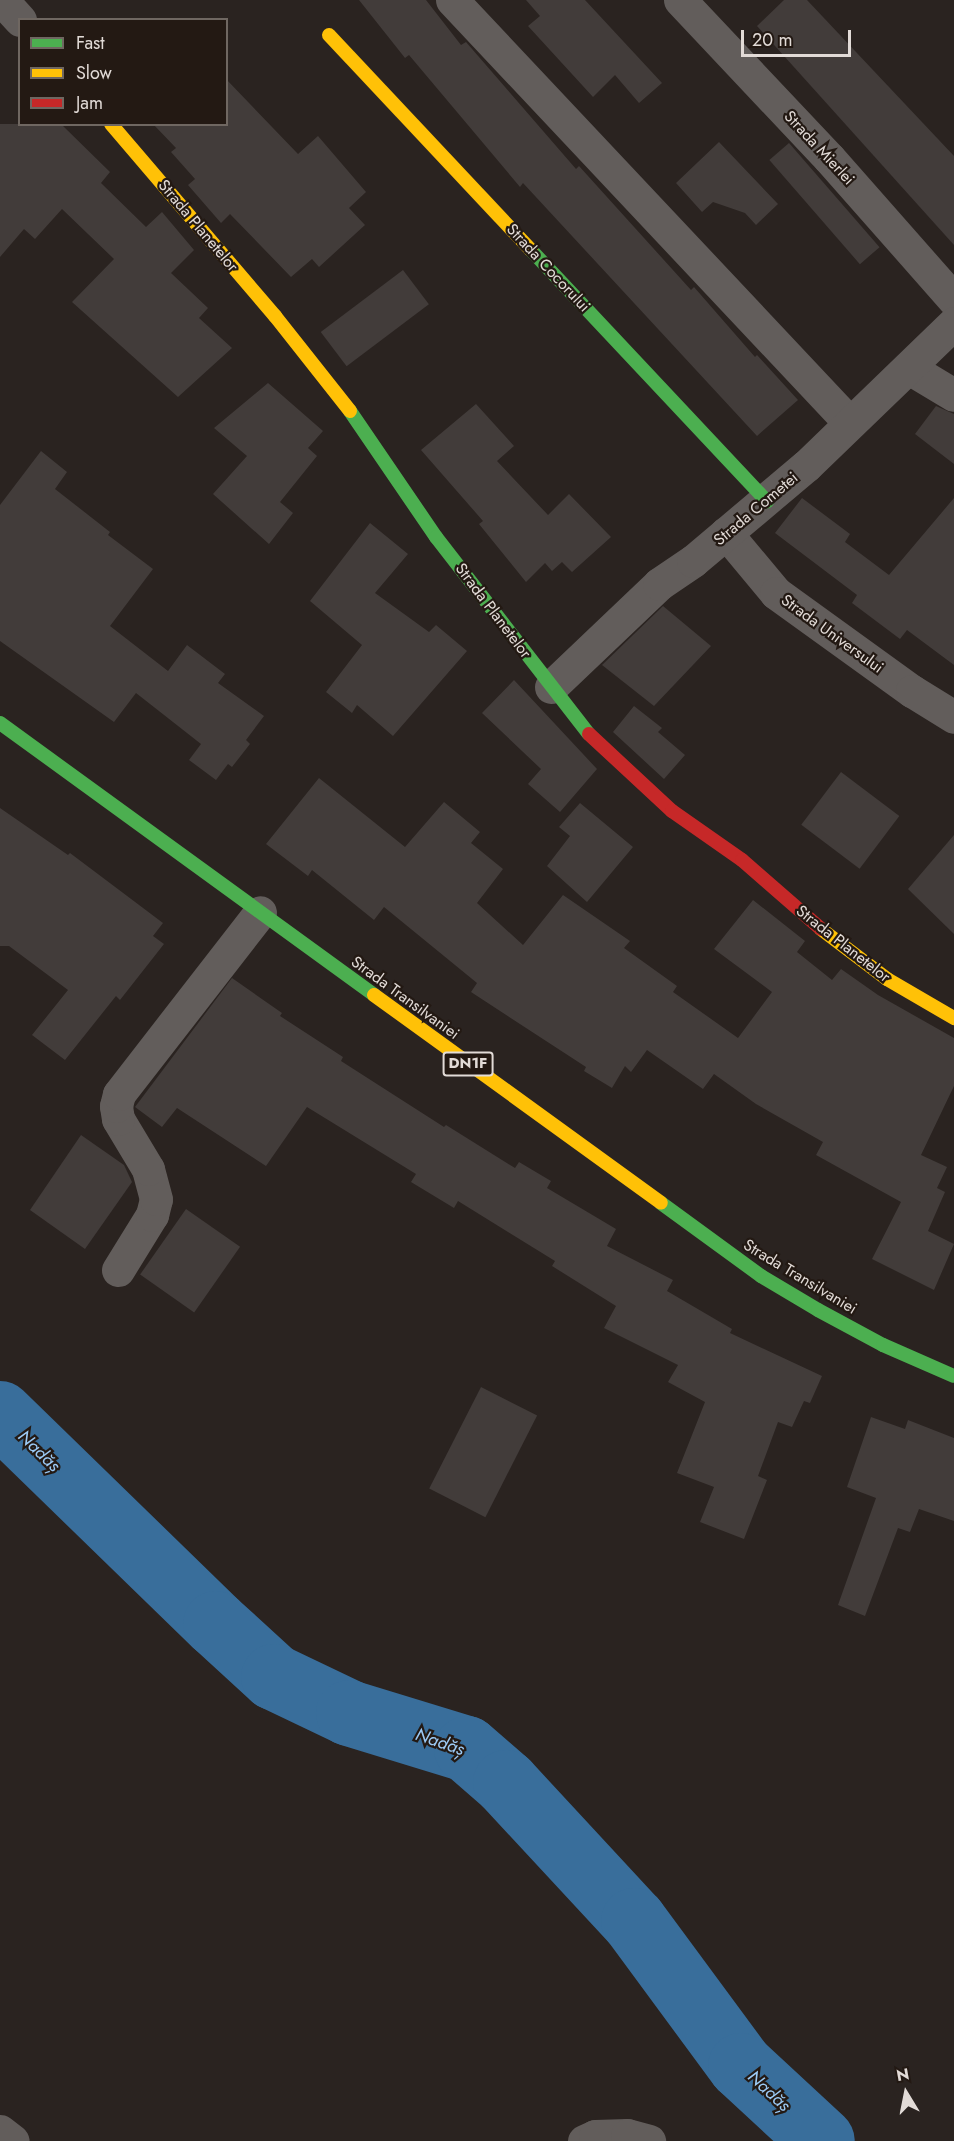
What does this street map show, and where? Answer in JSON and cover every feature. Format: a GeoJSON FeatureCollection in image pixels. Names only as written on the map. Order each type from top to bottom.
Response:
{"type":"FeatureCollection","features":[{"type":"Feature","properties":{"kind":"street"},"geometry":{"type":"LineString","coordinates":[[2,0],[18,18]]}},
{"type":"Feature","properties":{"kind":"street"},"geometry":{"type":"LineString","coordinates":[[452,0],[849,422]]}},
{"type":"Feature","properties":{"kind":"street","name":"Strada Mierlei"},"geometry":{"type":"LineString","coordinates":[[680,0],[829,158],[954,300]]}},
{"type":"Feature","properties":{"kind":"street","name":"Strada Cocorului"},"geometry":{"type":"LineString","coordinates":[[330,35],[767,501]]}},
{"type":"Feature","properties":{"kind":"street","name":"Strada Planetelor"},"geometry":{"type":"LineString","coordinates":[[113,126],[275,316],[354,416],[436,537],[579,724],[624,769],[672,811],[742,860],[839,945],[887,980],[954,1018]]}},
{"type":"Feature","properties":{"kind":"street","name":"Strada Cometei"},"geometry":{"type":"LineString","coordinates":[[551,687],[659,584],[693,561],[767,501],[954,323]]}},
{"type":"Feature","properties":{"kind":"street"},"geometry":{"type":"LineString","coordinates":[[909,368],[954,395]]}},
{"type":"Feature","properties":{"kind":"street","name":"Strada Universului"},"geometry":{"type":"LineString","coordinates":[[726,533],[776,592],[912,691],[954,717]]}},
{"type":"Feature","properties":{"kind":"street","name":"Strada Transilvaniei"},"geometry":{"type":"LineString","coordinates":[[0,723],[761,1276],[883,1345],[954,1376]]}},
{"type":"Feature","properties":{"kind":"street"},"geometry":{"type":"LineString","coordinates":[[118,1270],[152,1215],[156,1199],[148,1169],[118,1119],[119,1094],[260,912]]}},
{"type":"Feature","properties":{"kind":"street"},"geometry":{"type":"LineString","coordinates":[[0,2131],[13,2141]]}},
{"type":"Feature","properties":{"kind":"street"},"geometry":{"type":"LineString","coordinates":[[584,2141],[595,2136],[627,2135],[649,2141]]}},
{"type":"Feature","properties":{"kind":"building"},"geometry":{"type":"Polygon","coordinates":[[[359,0],[426,0],[461,45],[466,42],[576,169],[579,166],[691,290],[694,287],[755,357],[757,355],[798,400],[757,436],[523,183],[520,187],[409,55],[405,58],[359,0]]]}},
{"type":"Feature","properties":{"kind":"building"},"geometry":{"type":"Polygon","coordinates":[[[526,0],[585,0],[662,83],[639,103],[615,75],[593,97],[528,26],[540,16],[526,0]]]}},
{"type":"Feature","properties":{"kind":"building"},"geometry":{"type":"Polygon","coordinates":[[[784,0],[807,0],[954,156],[954,245],[757,26],[784,0]]]}},
{"type":"Feature","properties":{"kind":"building"},"geometry":{"type":"Polygon","coordinates":[[[228,81],[298,154],[318,136],[366,192],[349,208],[365,225],[319,267],[312,259],[291,277],[230,214],[221,223],[188,185],[195,179],[171,152],[176,148],[155,126],[228,126],[228,81]]]}},
{"type":"Feature","properties":{"kind":"building"},"geometry":{"type":"Polygon","coordinates":[[[0,124],[63,126],[110,172],[101,183],[146,227],[162,212],[194,250],[171,273],[208,308],[199,318],[232,348],[178,397],[72,302],[114,259],[62,209],[35,239],[24,229],[0,257],[0,124]]]}},
{"type":"Feature","properties":{"kind":"building"},"geometry":{"type":"Polygon","coordinates":[[[719,142],[778,204],[756,225],[745,213],[713,202],[702,212],[676,183],[719,142]]]}},
{"type":"Feature","properties":{"kind":"building"},"geometry":{"type":"Polygon","coordinates":[[[789,143],[880,247],[860,264],[769,160],[789,143]]]}},
{"type":"Feature","properties":{"kind":"building"},"geometry":{"type":"Polygon","coordinates":[[[403,270],[429,304],[347,366],[321,332],[403,270]]]}},
{"type":"Feature","properties":{"kind":"building"},"geometry":{"type":"Polygon","coordinates":[[[268,383],[323,431],[308,448],[317,456],[280,502],[293,513],[269,544],[213,494],[247,456],[214,428],[268,383]]]}},
{"type":"Feature","properties":{"kind":"building"},"geometry":{"type":"Polygon","coordinates":[[[476,404],[514,446],[497,461],[548,515],[569,494],[611,537],[572,572],[562,562],[552,571],[545,563],[526,582],[479,524],[483,521],[421,450],[476,404]]]}},
{"type":"Feature","properties":{"kind":"building"},"geometry":{"type":"Polygon","coordinates":[[[936,406],[954,414],[954,464],[915,434],[936,406]]]}},
{"type":"Feature","properties":{"kind":"building"},"geometry":{"type":"Polygon","coordinates":[[[41,451],[67,472],[55,489],[110,532],[108,535],[153,569],[110,626],[168,671],[187,645],[225,674],[218,683],[264,716],[246,740],[250,744],[232,767],[228,764],[216,780],[189,760],[201,744],[136,693],[114,722],[0,641],[0,505],[41,451]]]}},
{"type":"Feature","properties":{"kind":"building"},"geometry":{"type":"Polygon","coordinates":[[[802,498],[850,534],[845,542],[889,575],[954,498],[954,665],[907,630],[900,639],[852,603],[857,595],[775,533],[802,498]]]}},
{"type":"Feature","properties":{"kind":"building"},"geometry":{"type":"Polygon","coordinates":[[[370,523],[408,554],[375,593],[429,632],[436,625],[467,651],[393,736],[357,705],[352,713],[326,692],[362,645],[310,601],[370,523]]]}},
{"type":"Feature","properties":{"kind":"building"},"geometry":{"type":"Polygon","coordinates":[[[663,606],[711,646],[654,706],[602,665],[663,606]]]}},
{"type":"Feature","properties":{"kind":"building"},"geometry":{"type":"Polygon","coordinates":[[[514,680],[597,769],[560,812],[528,784],[541,769],[482,713],[514,680]]]}},
{"type":"Feature","properties":{"kind":"building"},"geometry":{"type":"Polygon","coordinates":[[[634,706],[662,728],[658,732],[685,755],[664,779],[613,732],[634,706]]]}},
{"type":"Feature","properties":{"kind":"building"},"geometry":{"type":"Polygon","coordinates":[[[841,772],[899,816],[860,869],[801,825],[841,772]]]}},
{"type":"Feature","properties":{"kind":"building"},"geometry":{"type":"Polygon","coordinates":[[[319,778],[405,847],[444,802],[480,832],[471,843],[503,869],[477,903],[523,945],[563,895],[630,941],[624,948],[677,986],[673,992],[738,1038],[772,992],[714,949],[753,900],[805,941],[797,952],[832,980],[841,969],[878,995],[954,1038],[954,1086],[921,1155],[947,1167],[937,1188],[945,1192],[928,1231],[954,1244],[934,1290],[872,1259],[901,1202],[816,1155],[823,1142],[756,1104],[714,1074],[703,1089],[647,1050],[631,1072],[625,1066],[612,1088],[584,1071],[586,1067],[471,992],[477,983],[384,907],[374,920],[312,870],[308,876],[266,844],[319,778]]]}},
{"type":"Feature","properties":{"kind":"building"},"geometry":{"type":"Polygon","coordinates":[[[580,803],[633,847],[587,902],[547,866],[570,836],[559,827],[580,803]]]}},
{"type":"Feature","properties":{"kind":"building"},"geometry":{"type":"Polygon","coordinates":[[[0,808],[68,855],[70,853],[163,923],[153,936],[164,944],[120,1000],[116,996],[65,1060],[32,1035],[68,990],[9,946],[0,946],[0,808]]]}},
{"type":"Feature","properties":{"kind":"building"},"geometry":{"type":"Polygon","coordinates":[[[954,835],[954,934],[908,889],[954,835]]]}},
{"type":"Feature","properties":{"kind":"building"},"geometry":{"type":"Polygon","coordinates":[[[232,978],[282,1013],[280,1016],[343,1057],[341,1061],[444,1127],[446,1125],[515,1168],[519,1162],[551,1181],[547,1188],[616,1229],[607,1246],[673,1280],[667,1291],[732,1329],[730,1333],[822,1376],[810,1403],[804,1401],[792,1427],[778,1422],[758,1476],[767,1480],[744,1539],[700,1522],[714,1487],[677,1473],[705,1402],[668,1382],[678,1365],[604,1328],[616,1306],[552,1266],[555,1261],[458,1201],[454,1208],[411,1182],[416,1174],[307,1107],[266,1166],[177,1108],[162,1127],[135,1107],[232,978]]]}},
{"type":"Feature","properties":{"kind":"building"},"geometry":{"type":"Polygon","coordinates":[[[81,1135],[124,1165],[132,1182],[85,1249],[30,1210],[81,1135]]]}},
{"type":"Feature","properties":{"kind":"building"},"geometry":{"type":"Polygon","coordinates":[[[186,1209],[240,1247],[194,1312],[140,1275],[186,1209]]]}},
{"type":"Feature","properties":{"kind":"building"},"geometry":{"type":"Polygon","coordinates":[[[481,1387],[537,1416],[485,1517],[429,1489],[481,1387]]]}},
{"type":"Feature","properties":{"kind":"building"},"geometry":{"type":"Polygon","coordinates":[[[871,1417],[905,1429],[908,1420],[954,1438],[954,1521],[919,1509],[910,1532],[898,1528],[865,1616],[838,1605],[876,1498],[847,1487],[871,1417]]]}},
{"type":"Feature","properties":{"kind":"waterway","name":"Nadăș"},"geometry":{"type":"LineString","coordinates":[[0,1414],[216,1624],[274,1677],[349,1713],[467,1749],[506,1783],[634,1921],[741,2066],[822,2141]]}},
{"type":"Feature","properties":{"kind":"traffic: fast"},"geometry":{"type":"LineString","coordinates":[[531,250],[767,501]]}},
{"type":"Feature","properties":{"kind":"traffic: fast"},"geometry":{"type":"LineString","coordinates":[[350,411],[436,537],[589,734]]}},
{"type":"Feature","properties":{"kind":"traffic: fast"},"geometry":{"type":"LineString","coordinates":[[0,723],[374,995]]}},
{"type":"Feature","properties":{"kind":"traffic: fast"},"geometry":{"type":"LineString","coordinates":[[661,1203],[761,1276],[818,1310],[883,1345],[954,1376]]}},
{"type":"Feature","properties":{"kind":"traffic: slow"},"geometry":{"type":"LineString","coordinates":[[329,35],[531,250]]}},
{"type":"Feature","properties":{"kind":"traffic: slow"},"geometry":{"type":"LineString","coordinates":[[113,126],[275,316],[350,411]]}},
{"type":"Feature","properties":{"kind":"traffic: slow"},"geometry":{"type":"LineString","coordinates":[[821,929],[887,979],[954,1018]]}},
{"type":"Feature","properties":{"kind":"traffic: slow"},"geometry":{"type":"LineString","coordinates":[[374,995],[661,1203]]}},
{"type":"Feature","properties":{"kind":"traffic: jam"},"geometry":{"type":"LineString","coordinates":[[589,734],[672,811],[742,860],[821,929]]}}]}
